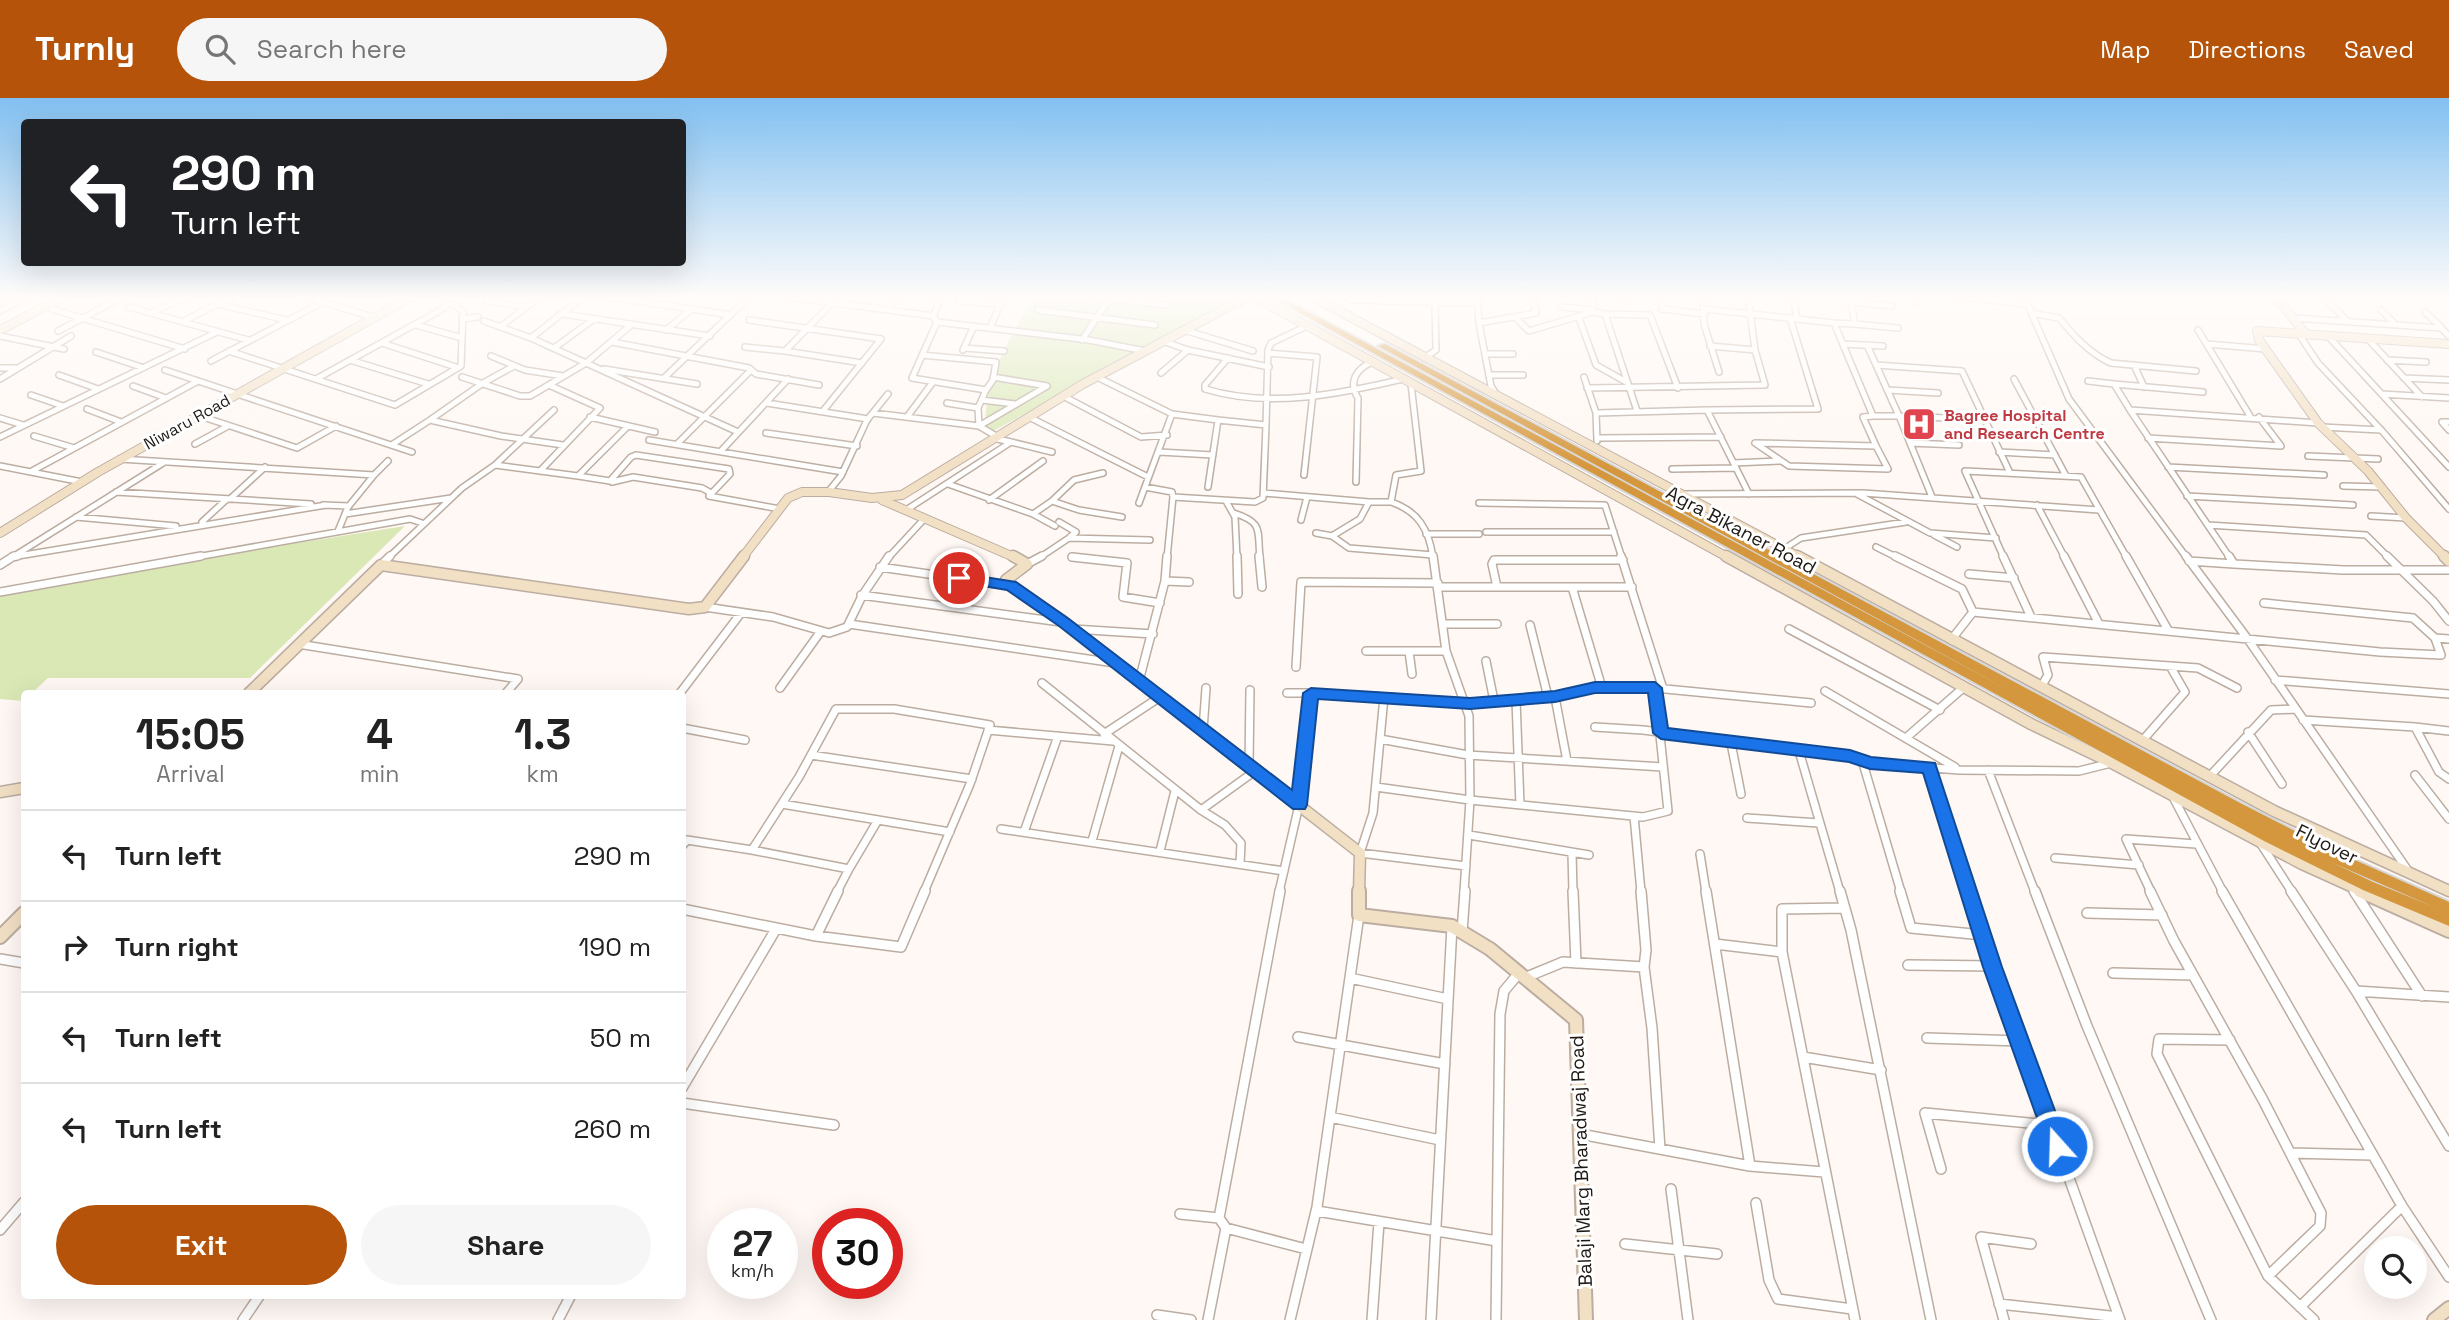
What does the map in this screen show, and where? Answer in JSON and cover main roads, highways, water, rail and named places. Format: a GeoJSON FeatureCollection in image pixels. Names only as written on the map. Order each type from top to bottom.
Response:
{"type":"FeatureCollection","features":[{"type":"Feature","properties":{"kind":"highway","name":"Agra Bikaner Road"},"geometry":{"type":"LineString","coordinates":[[1379,353],[2194,791]]}},
{"type":"Feature","properties":{"kind":"highway"},"geometry":{"type":"LineString","coordinates":[[1394,353],[2194,791]]}},
{"type":"Feature","properties":{"kind":"highway","name":"Flyover"},"geometry":{"type":"LineString","coordinates":[[2194,791],[2449,908]]}},
{"type":"Feature","properties":{"kind":"highway","name":"Flyover"},"geometry":{"type":"LineString","coordinates":[[2194,791],[2368,886],[2449,920]]}},
{"type":"Feature","properties":{"kind":"place","name":"Bagree Hospital and Research Centre"},"geometry":{"type":"Point","coordinates":[1919,424]}}]}
